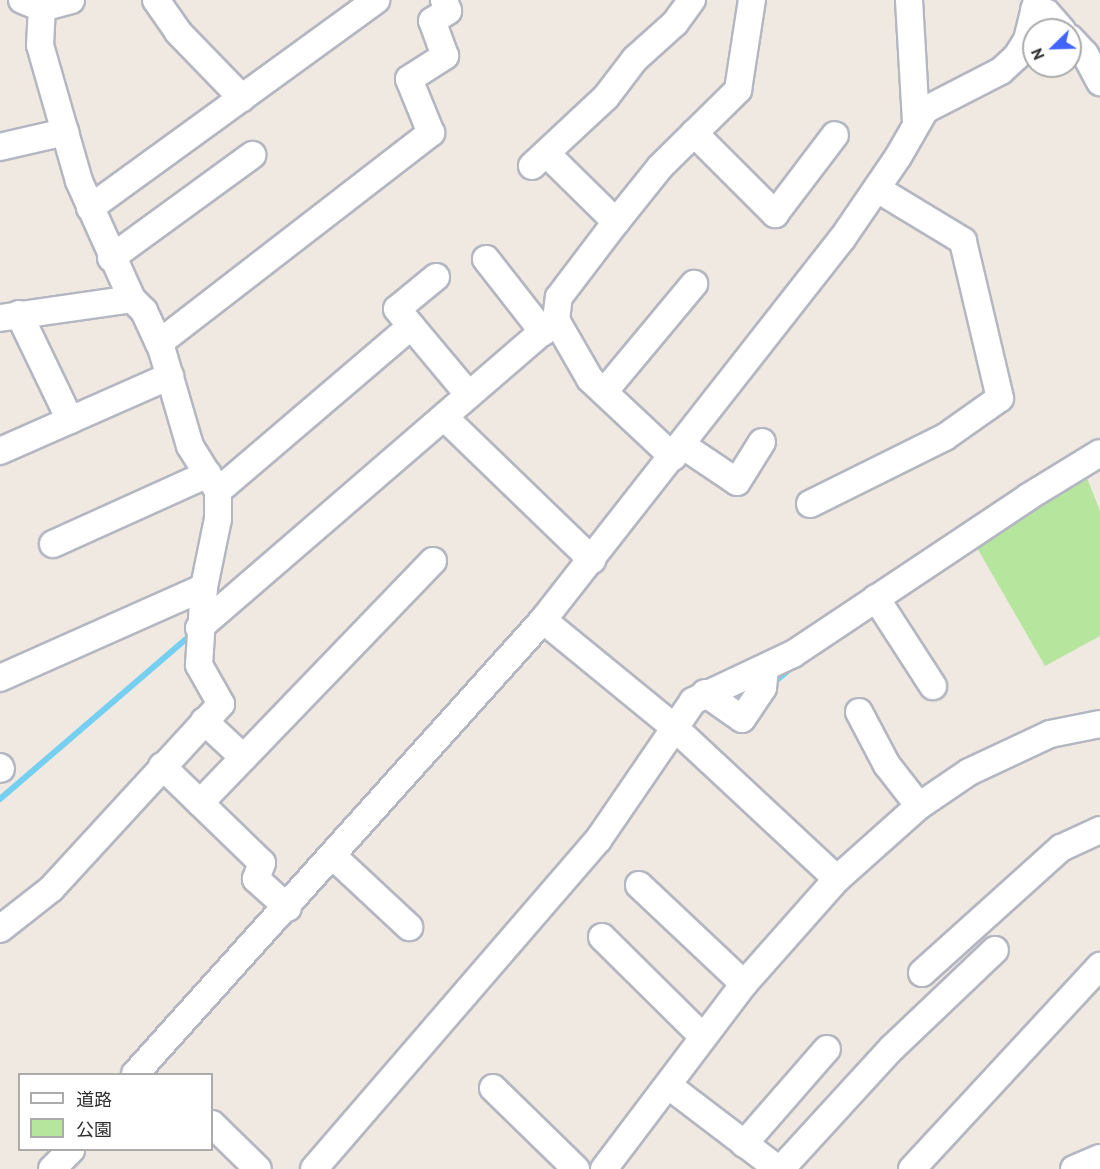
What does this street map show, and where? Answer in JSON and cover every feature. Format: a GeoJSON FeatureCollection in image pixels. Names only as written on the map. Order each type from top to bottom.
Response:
{"type":"FeatureCollection","features":[{"type":"Feature","properties":{"kind":"street"},"geometry":{"type":"LineString","coordinates":[[0,929],[51,889],[221,704],[199,665],[204,587],[218,519],[213,482],[190,446],[159,343],[144,311],[132,299],[111,258],[90,208],[39,45],[32,4],[71,0]]}},
{"type":"Feature","properties":{"kind":"street"},"geometry":{"type":"LineString","coordinates":[[156,0],[178,32],[242,98]]}},
{"type":"Feature","properties":{"kind":"street"},"geometry":{"type":"LineString","coordinates":[[90,208],[376,0]]}},
{"type":"Feature","properties":{"kind":"street"},"geometry":{"type":"LineString","coordinates":[[159,343],[431,133],[409,79],[445,56],[432,21],[448,11],[444,0]]}},
{"type":"Feature","properties":{"kind":"street"},"geometry":{"type":"LineString","coordinates":[[616,222],[540,160],[606,98],[629,66],[675,23],[692,0]]}},
{"type":"Feature","properties":{"kind":"street"},"geometry":{"type":"LineString","coordinates":[[200,628],[550,326],[559,297],[616,222],[694,133],[738,90],[752,0]]}},
{"type":"Feature","properties":{"kind":"street"},"geometry":{"type":"LineString","coordinates":[[909,0],[916,122]]}},
{"type":"Feature","properties":{"kind":"street"},"geometry":{"type":"LineString","coordinates":[[149,1069],[288,908],[338,861],[547,624],[592,560],[685,451],[883,193],[916,122],[925,110],[1010,64],[1023,49],[1043,13]]}},
{"type":"Feature","properties":{"kind":"street"},"geometry":{"type":"LineString","coordinates":[[1082,51],[1100,82]]}},
{"type":"Feature","properties":{"kind":"street"},"geometry":{"type":"LineString","coordinates":[[0,147],[65,132]]}},
{"type":"Feature","properties":{"kind":"street"},"geometry":{"type":"LineString","coordinates":[[694,133],[775,214],[835,135]]}},
{"type":"Feature","properties":{"kind":"street"},"geometry":{"type":"LineString","coordinates":[[111,258],[252,155]]}},
{"type":"Feature","properties":{"kind":"street"},"geometry":{"type":"LineString","coordinates":[[810,504],[945,437],[1000,398],[963,241],[883,193]]}},
{"type":"Feature","properties":{"kind":"street"},"geometry":{"type":"LineString","coordinates":[[486,259],[550,326],[590,379],[603,392],[685,451],[737,482],[762,442]]}},
{"type":"Feature","properties":{"kind":"street"},"geometry":{"type":"LineString","coordinates":[[436,277],[397,309],[470,394]]}},
{"type":"Feature","properties":{"kind":"street"},"geometry":{"type":"LineString","coordinates":[[603,392],[694,284]]}},
{"type":"Feature","properties":{"kind":"street"},"geometry":{"type":"LineString","coordinates":[[70,420],[9,316],[132,299]]}},
{"type":"Feature","properties":{"kind":"street"},"geometry":{"type":"LineString","coordinates":[[53,544],[213,482],[411,326]]}},
{"type":"Feature","properties":{"kind":"street"},"geometry":{"type":"LineString","coordinates":[[0,451],[170,376]]}},
{"type":"Feature","properties":{"kind":"street"},"geometry":{"type":"LineString","coordinates":[[444,417],[592,560]]}},
{"type":"Feature","properties":{"kind":"street"},"geometry":{"type":"LineString","coordinates":[[314,1169],[573,871],[671,724],[700,696],[765,670],[880,605],[1100,453]]}},
{"type":"Feature","properties":{"kind":"street"},"geometry":{"type":"LineString","coordinates":[[200,803],[433,561]]}},
{"type":"Feature","properties":{"kind":"street"},"geometry":{"type":"LineString","coordinates":[[0,678],[204,587]]}},
{"type":"Feature","properties":{"kind":"street"},"geometry":{"type":"LineString","coordinates":[[880,605],[933,686]]}},
{"type":"Feature","properties":{"kind":"street"},"geometry":{"type":"LineString","coordinates":[[547,624],[671,724],[837,879]]}},
{"type":"Feature","properties":{"kind":"street"},"geometry":{"type":"LineString","coordinates":[[700,696],[742,719],[763,688],[765,670]]}},
{"type":"Feature","properties":{"kind":"street"},"geometry":{"type":"LineString","coordinates":[[859,712],[887,765],[919,806]]}},
{"type":"Feature","properties":{"kind":"street"},"geometry":{"type":"LineString","coordinates":[[204,721],[244,758]]}},
{"type":"Feature","properties":{"kind":"street"},"geometry":{"type":"LineString","coordinates":[[604,1169],[673,1089],[703,1038],[744,984],[837,879],[919,806],[1016,746],[1050,734],[1100,724]]}},
{"type":"Feature","properties":{"kind":"street"},"geometry":{"type":"LineString","coordinates":[[162,766],[262,863],[256,879],[288,908]]}},
{"type":"Feature","properties":{"kind":"street"},"geometry":{"type":"LineString","coordinates":[[922,973],[1061,848],[1100,830]]}},
{"type":"Feature","properties":{"kind":"street"},"geometry":{"type":"LineString","coordinates":[[338,861],[409,927]]}},
{"type":"Feature","properties":{"kind":"street"},"geometry":{"type":"LineString","coordinates":[[639,885],[744,984]]}},
{"type":"Feature","properties":{"kind":"street"},"geometry":{"type":"LineString","coordinates":[[602,937],[703,1038]]}},
{"type":"Feature","properties":{"kind":"street"},"geometry":{"type":"LineString","coordinates":[[673,1089],[780,1169],[892,1048],[994,950]]}},
{"type":"Feature","properties":{"kind":"street"},"geometry":{"type":"LineString","coordinates":[[912,1169],[1100,966]]}},
{"type":"Feature","properties":{"kind":"street"},"geometry":{"type":"LineString","coordinates":[[744,1144],[827,1049]]}},
{"type":"Feature","properties":{"kind":"street"},"geometry":{"type":"LineString","coordinates":[[493,1088],[576,1169]]}},
{"type":"Feature","properties":{"kind":"street"},"geometry":{"type":"LineString","coordinates":[[213,1125],[258,1169]]}},
{"type":"Feature","properties":{"kind":"street"},"geometry":{"type":"LineString","coordinates":[[52,1169],[69,1151]]}},
{"type":"Feature","properties":{"kind":"street"},"geometry":{"type":"LineString","coordinates":[[1074,1169],[1100,1158]]}},
{"type":"Feature","properties":{"kind":"green space"},"geometry":{"type":"Polygon","coordinates":[[[1087,478],[1100,511],[1100,636],[1045,666],[976,546],[1087,478]]]}},
{"type":"Feature","properties":{"kind":"waterway"},"geometry":{"type":"LineString","coordinates":[[0,799],[193,633]]}},
{"type":"Feature","properties":{"kind":"waterway"},"geometry":{"type":"LineString","coordinates":[[771,685],[791,668]]}}]}
